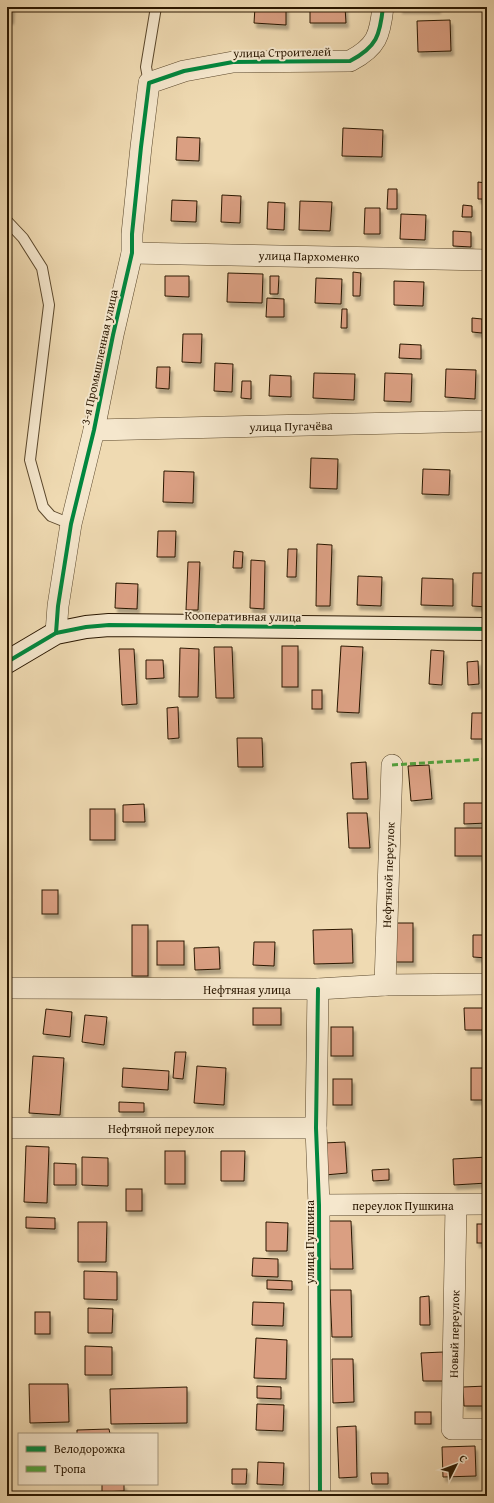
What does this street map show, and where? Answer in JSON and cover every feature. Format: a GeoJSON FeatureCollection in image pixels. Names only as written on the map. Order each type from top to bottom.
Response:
{"type":"FeatureCollection","features":[{"type":"Feature","properties":{"kind":"street","name":"улица Строителей"},"geometry":{"type":"LineString","coordinates":[[149,83],[184,71],[233,62],[350,61],[362,54],[373,44],[380,30],[384,7]]}},
{"type":"Feature","properties":{"kind":"street","name":"3-я Промышленная улица"},"geometry":{"type":"LineString","coordinates":[[56,633],[58,606],[71,524],[94,430],[113,335],[132,253],[132,234],[139,163],[149,83]]}},
{"type":"Feature","properties":{"kind":"street","name":"улица Пархоменко"},"geometry":{"type":"LineString","coordinates":[[132,253],[487,260]]}},
{"type":"Feature","properties":{"kind":"street","name":"улица Пугачёва"},"geometry":{"type":"LineString","coordinates":[[94,430],[487,422]]}},
{"type":"Feature","properties":{"kind":"street","name":"Кооперативная улица"},"geometry":{"type":"LineString","coordinates":[[7,662],[56,633],[86,627],[109,625],[487,629]]}},
{"type":"Feature","properties":{"kind":"street","name":"Нефтяной переулок"},"geometry":{"type":"LineString","coordinates":[[385,985],[392,765]]}},
{"type":"Feature","properties":{"kind":"street","name":"Нефтяная улица"},"geometry":{"type":"LineString","coordinates":[[7,988],[318,989],[385,985],[487,984]]}},
{"type":"Feature","properties":{"kind":"street","name":"улица Пушкина"},"geometry":{"type":"LineString","coordinates":[[318,989],[316,1128],[319,1206],[320,1496]]}},
{"type":"Feature","properties":{"kind":"street","name":"Нефтяной переулок"},"geometry":{"type":"LineString","coordinates":[[7,1128],[316,1128]]}},
{"type":"Feature","properties":{"kind":"street","name":"переулок Пушкина"},"geometry":{"type":"LineString","coordinates":[[319,1206],[487,1204]]}},
{"type":"Feature","properties":{"kind":"street","name":"Новый переулок"},"geometry":{"type":"LineString","coordinates":[[456,1205],[452,1429],[487,1429]]}},
{"type":"Feature","properties":{"kind":"lane"},"geometry":{"type":"LineString","coordinates":[[149,83],[146,66],[156,7]]}},
{"type":"Feature","properties":{"kind":"lane"},"geometry":{"type":"LineString","coordinates":[[7,221],[23,238],[42,268],[49,305],[30,460],[43,507],[51,516],[71,524]]}},
{"type":"Feature","properties":{"kind":"building"},"geometry":{"type":"Polygon","coordinates":[[[7,7],[12,7],[11,20],[7,19],[7,7]]]}},
{"type":"Feature","properties":{"kind":"building"},"geometry":{"type":"Polygon","coordinates":[[[255,7],[286,7],[286,25],[254,23],[255,7]]]}},
{"type":"Feature","properties":{"kind":"building"},"geometry":{"type":"Polygon","coordinates":[[[310,7],[345,7],[346,23],[310,23],[310,7]]]}},
{"type":"Feature","properties":{"kind":"building"},"geometry":{"type":"Polygon","coordinates":[[[400,7],[438,7],[438,9],[400,9],[400,7]]]}},
{"type":"Feature","properties":{"kind":"building"},"geometry":{"type":"Polygon","coordinates":[[[450,20],[451,51],[418,52],[417,21],[450,20]]]}},
{"type":"Feature","properties":{"kind":"building"},"geometry":{"type":"Polygon","coordinates":[[[343,128],[383,130],[382,157],[342,156],[343,128]]]}},
{"type":"Feature","properties":{"kind":"building"},"geometry":{"type":"Polygon","coordinates":[[[177,137],[200,138],[199,161],[176,160],[177,137]]]}},
{"type":"Feature","properties":{"kind":"building"},"geometry":{"type":"Polygon","coordinates":[[[478,182],[486,183],[486,199],[478,199],[478,182]]]}},
{"type":"Feature","properties":{"kind":"building"},"geometry":{"type":"Polygon","coordinates":[[[388,189],[397,189],[397,209],[387,209],[388,189]]]}},
{"type":"Feature","properties":{"kind":"building"},"geometry":{"type":"Polygon","coordinates":[[[222,195],[241,196],[240,223],[221,222],[222,195]]]}},
{"type":"Feature","properties":{"kind":"building"},"geometry":{"type":"Polygon","coordinates":[[[172,200],[197,201],[196,222],[171,221],[172,200]]]}},
{"type":"Feature","properties":{"kind":"building"},"geometry":{"type":"Polygon","coordinates":[[[300,201],[332,202],[330,231],[299,230],[300,201]]]}},
{"type":"Feature","properties":{"kind":"building"},"geometry":{"type":"Polygon","coordinates":[[[268,202],[285,203],[284,230],[267,229],[268,202]]]}},
{"type":"Feature","properties":{"kind":"building"},"geometry":{"type":"Polygon","coordinates":[[[463,205],[472,206],[472,217],[462,217],[463,205]]]}},
{"type":"Feature","properties":{"kind":"building"},"geometry":{"type":"Polygon","coordinates":[[[365,208],[380,208],[380,234],[364,234],[365,208]]]}},
{"type":"Feature","properties":{"kind":"building"},"geometry":{"type":"Polygon","coordinates":[[[401,214],[426,215],[425,240],[400,239],[401,214]]]}},
{"type":"Feature","properties":{"kind":"building"},"geometry":{"type":"Polygon","coordinates":[[[453,231],[471,232],[471,247],[453,246],[453,231]]]}},
{"type":"Feature","properties":{"kind":"building"},"geometry":{"type":"Polygon","coordinates":[[[353,272],[361,273],[360,296],[353,296],[353,272]]]}},
{"type":"Feature","properties":{"kind":"building"},"geometry":{"type":"Polygon","coordinates":[[[228,273],[263,274],[262,303],[227,302],[228,273]]]}},
{"type":"Feature","properties":{"kind":"building"},"geometry":{"type":"Polygon","coordinates":[[[165,276],[189,276],[189,297],[165,296],[165,276]]]}},
{"type":"Feature","properties":{"kind":"building"},"geometry":{"type":"Polygon","coordinates":[[[270,276],[279,276],[278,294],[270,294],[270,276]]]}},
{"type":"Feature","properties":{"kind":"building"},"geometry":{"type":"Polygon","coordinates":[[[316,278],[342,279],[341,304],[315,303],[316,278]]]}},
{"type":"Feature","properties":{"kind":"building"},"geometry":{"type":"Polygon","coordinates":[[[394,281],[424,282],[423,306],[394,305],[394,281]]]}},
{"type":"Feature","properties":{"kind":"building"},"geometry":{"type":"Polygon","coordinates":[[[267,298],[284,299],[284,317],[266,317],[267,298]]]}},
{"type":"Feature","properties":{"kind":"building"},"geometry":{"type":"Polygon","coordinates":[[[342,309],[347,309],[347,328],[341,328],[342,309]]]}},
{"type":"Feature","properties":{"kind":"building"},"geometry":{"type":"Polygon","coordinates":[[[472,318],[482,319],[482,333],[472,332],[472,318]]]}},
{"type":"Feature","properties":{"kind":"building"},"geometry":{"type":"Polygon","coordinates":[[[183,334],[202,334],[201,363],[182,362],[183,334]]]}},
{"type":"Feature","properties":{"kind":"building"},"geometry":{"type":"Polygon","coordinates":[[[400,344],[421,345],[421,359],[399,358],[400,344]]]}},
{"type":"Feature","properties":{"kind":"building"},"geometry":{"type":"Polygon","coordinates":[[[215,363],[233,364],[232,392],[214,391],[215,363]]]}},
{"type":"Feature","properties":{"kind":"building"},"geometry":{"type":"Polygon","coordinates":[[[157,367],[170,367],[169,389],[156,388],[157,367]]]}},
{"type":"Feature","properties":{"kind":"building"},"geometry":{"type":"Polygon","coordinates":[[[446,369],[476,370],[475,399],[445,397],[446,369]]]}},
{"type":"Feature","properties":{"kind":"building"},"geometry":{"type":"Polygon","coordinates":[[[314,373],[355,374],[354,400],[313,398],[314,373]]]}},
{"type":"Feature","properties":{"kind":"building"},"geometry":{"type":"Polygon","coordinates":[[[385,373],[412,374],[411,402],[384,401],[385,373]]]}},
{"type":"Feature","properties":{"kind":"building"},"geometry":{"type":"Polygon","coordinates":[[[270,375],[291,376],[291,397],[269,396],[270,375]]]}},
{"type":"Feature","properties":{"kind":"building"},"geometry":{"type":"Polygon","coordinates":[[[242,381],[251,381],[251,399],[241,398],[242,381]]]}},
{"type":"Feature","properties":{"kind":"building"},"geometry":{"type":"Polygon","coordinates":[[[311,458],[338,459],[337,489],[310,488],[311,458]]]}},
{"type":"Feature","properties":{"kind":"building"},"geometry":{"type":"Polygon","coordinates":[[[423,469],[450,470],[449,495],[422,494],[423,469]]]}},
{"type":"Feature","properties":{"kind":"building"},"geometry":{"type":"Polygon","coordinates":[[[164,471],[194,472],[193,503],[163,502],[164,471]]]}},
{"type":"Feature","properties":{"kind":"building"},"geometry":{"type":"Polygon","coordinates":[[[158,531],[176,531],[175,557],[157,557],[158,531]]]}},
{"type":"Feature","properties":{"kind":"building"},"geometry":{"type":"Polygon","coordinates":[[[317,544],[332,545],[330,606],[316,606],[317,544]]]}},
{"type":"Feature","properties":{"kind":"building"},"geometry":{"type":"Polygon","coordinates":[[[288,549],[297,549],[296,577],[287,577],[288,549]]]}},
{"type":"Feature","properties":{"kind":"building"},"geometry":{"type":"Polygon","coordinates":[[[234,551],[243,552],[242,568],[233,568],[234,551]]]}},
{"type":"Feature","properties":{"kind":"building"},"geometry":{"type":"Polygon","coordinates":[[[251,560],[265,561],[264,609],[250,608],[251,560]]]}},
{"type":"Feature","properties":{"kind":"building"},"geometry":{"type":"Polygon","coordinates":[[[188,562],[200,562],[198,610],[186,610],[188,562]]]}},
{"type":"Feature","properties":{"kind":"building"},"geometry":{"type":"Polygon","coordinates":[[[473,573],[487,573],[487,607],[472,606],[473,573]]]}},
{"type":"Feature","properties":{"kind":"building"},"geometry":{"type":"Polygon","coordinates":[[[358,576],[382,577],[381,606],[357,605],[358,576]]]}},
{"type":"Feature","properties":{"kind":"building"},"geometry":{"type":"Polygon","coordinates":[[[422,578],[453,579],[453,606],[421,605],[422,578]]]}},
{"type":"Feature","properties":{"kind":"building"},"geometry":{"type":"Polygon","coordinates":[[[116,583],[138,584],[137,609],[115,608],[116,583]]]}},
{"type":"Feature","properties":{"kind":"building"},"geometry":{"type":"Polygon","coordinates":[[[282,646],[298,646],[298,687],[282,687],[282,646]]]}},
{"type":"Feature","properties":{"kind":"building"},"geometry":{"type":"Polygon","coordinates":[[[341,646],[363,647],[359,713],[337,712],[341,646]]]}},
{"type":"Feature","properties":{"kind":"building"},"geometry":{"type":"Polygon","coordinates":[[[214,647],[232,647],[234,698],[216,698],[214,647]]]}},
{"type":"Feature","properties":{"kind":"building"},"geometry":{"type":"Polygon","coordinates":[[[180,648],[199,649],[198,697],[179,697],[180,648]]]}},
{"type":"Feature","properties":{"kind":"building"},"geometry":{"type":"Polygon","coordinates":[[[119,649],[134,649],[137,704],[122,705],[119,649]]]}},
{"type":"Feature","properties":{"kind":"building"},"geometry":{"type":"Polygon","coordinates":[[[431,650],[444,651],[442,685],[429,684],[431,650]]]}},
{"type":"Feature","properties":{"kind":"building"},"geometry":{"type":"Polygon","coordinates":[[[146,660],[163,660],[164,678],[146,679],[146,660]]]}},
{"type":"Feature","properties":{"kind":"building"},"geometry":{"type":"Polygon","coordinates":[[[478,661],[479,684],[468,685],[467,662],[478,661]]]}},
{"type":"Feature","properties":{"kind":"building"},"geometry":{"type":"Polygon","coordinates":[[[312,690],[322,690],[322,709],[312,709],[312,690]]]}},
{"type":"Feature","properties":{"kind":"building"},"geometry":{"type":"Polygon","coordinates":[[[178,707],[179,738],[168,739],[167,708],[178,707]]]}},
{"type":"Feature","properties":{"kind":"building"},"geometry":{"type":"Polygon","coordinates":[[[472,713],[487,713],[487,739],[471,739],[472,713]]]}},
{"type":"Feature","properties":{"kind":"building"},"geometry":{"type":"Polygon","coordinates":[[[237,738],[262,738],[263,767],[238,767],[237,738]]]}},
{"type":"Feature","properties":{"kind":"building"},"geometry":{"type":"Polygon","coordinates":[[[366,762],[368,799],[353,799],[351,763],[366,762]]]}},
{"type":"Feature","properties":{"kind":"building"},"geometry":{"type":"Polygon","coordinates":[[[429,765],[432,799],[411,801],[408,766],[429,765]]]}},
{"type":"Feature","properties":{"kind":"building"},"geometry":{"type":"Polygon","coordinates":[[[464,803],[487,803],[487,823],[464,824],[464,803]]]}},
{"type":"Feature","properties":{"kind":"building"},"geometry":{"type":"Polygon","coordinates":[[[144,804],[145,822],[123,822],[123,805],[144,804]]]}},
{"type":"Feature","properties":{"kind":"building"},"geometry":{"type":"Polygon","coordinates":[[[90,809],[115,809],[115,840],[90,840],[90,809]]]}},
{"type":"Feature","properties":{"kind":"building"},"geometry":{"type":"Polygon","coordinates":[[[347,813],[367,813],[370,848],[349,848],[347,813]]]}},
{"type":"Feature","properties":{"kind":"building"},"geometry":{"type":"Polygon","coordinates":[[[455,828],[487,828],[487,856],[455,856],[455,828]]]}},
{"type":"Feature","properties":{"kind":"building"},"geometry":{"type":"Polygon","coordinates":[[[42,890],[58,890],[58,914],[42,914],[42,890]]]}},
{"type":"Feature","properties":{"kind":"building"},"geometry":{"type":"Polygon","coordinates":[[[394,923],[413,923],[413,962],[394,962],[394,923]]]}},
{"type":"Feature","properties":{"kind":"building"},"geometry":{"type":"Polygon","coordinates":[[[132,925],[148,925],[148,976],[132,976],[132,925]]]}},
{"type":"Feature","properties":{"kind":"building"},"geometry":{"type":"Polygon","coordinates":[[[352,929],[353,963],[314,964],[313,930],[352,929]]]}},
{"type":"Feature","properties":{"kind":"building"},"geometry":{"type":"Polygon","coordinates":[[[473,935],[487,935],[487,958],[473,957],[473,935]]]}},
{"type":"Feature","properties":{"kind":"building"},"geometry":{"type":"Polygon","coordinates":[[[157,941],[184,941],[184,965],[157,965],[157,941]]]}},
{"type":"Feature","properties":{"kind":"building"},"geometry":{"type":"Polygon","coordinates":[[[254,942],[275,942],[274,966],[253,965],[254,942]]]}},
{"type":"Feature","properties":{"kind":"building"},"geometry":{"type":"Polygon","coordinates":[[[219,947],[220,969],[195,970],[194,948],[219,947]]]}},
{"type":"Feature","properties":{"kind":"building"},"geometry":{"type":"Polygon","coordinates":[[[253,1008],[281,1008],[281,1025],[253,1025],[253,1008]]]}},
{"type":"Feature","properties":{"kind":"building"},"geometry":{"type":"Polygon","coordinates":[[[464,1008],[487,1008],[487,1030],[465,1030],[464,1008]]]}},
{"type":"Feature","properties":{"kind":"building"},"geometry":{"type":"Polygon","coordinates":[[[46,1009],[72,1012],[70,1037],[43,1034],[46,1009]]]}},
{"type":"Feature","properties":{"kind":"building"},"geometry":{"type":"Polygon","coordinates":[[[85,1015],[107,1017],[104,1045],[82,1042],[85,1015]]]}},
{"type":"Feature","properties":{"kind":"building"},"geometry":{"type":"Polygon","coordinates":[[[331,1027],[353,1027],[353,1056],[331,1056],[331,1027]]]}},
{"type":"Feature","properties":{"kind":"building"},"geometry":{"type":"Polygon","coordinates":[[[175,1052],[186,1052],[183,1079],[173,1078],[175,1052]]]}},
{"type":"Feature","properties":{"kind":"building"},"geometry":{"type":"Polygon","coordinates":[[[33,1056],[64,1058],[60,1115],[29,1113],[33,1056]]]}},
{"type":"Feature","properties":{"kind":"building"},"geometry":{"type":"Polygon","coordinates":[[[197,1066],[226,1068],[224,1105],[194,1103],[197,1066]]]}},
{"type":"Feature","properties":{"kind":"building"},"geometry":{"type":"Polygon","coordinates":[[[123,1068],[169,1071],[168,1090],[122,1087],[123,1068]]]}},
{"type":"Feature","properties":{"kind":"building"},"geometry":{"type":"Polygon","coordinates":[[[471,1068],[487,1068],[487,1100],[471,1100],[471,1068]]]}},
{"type":"Feature","properties":{"kind":"building"},"geometry":{"type":"Polygon","coordinates":[[[333,1079],[352,1079],[352,1105],[333,1105],[333,1079]]]}},
{"type":"Feature","properties":{"kind":"building"},"geometry":{"type":"Polygon","coordinates":[[[119,1102],[144,1103],[144,1112],[119,1112],[119,1102]]]}},
{"type":"Feature","properties":{"kind":"building"},"geometry":{"type":"Polygon","coordinates":[[[345,1142],[347,1173],[325,1175],[324,1143],[345,1142]]]}},
{"type":"Feature","properties":{"kind":"building"},"geometry":{"type":"Polygon","coordinates":[[[26,1146],[49,1147],[47,1203],[24,1202],[26,1146]]]}},
{"type":"Feature","properties":{"kind":"building"},"geometry":{"type":"Polygon","coordinates":[[[165,1151],[185,1151],[185,1184],[165,1184],[165,1151]]]}},
{"type":"Feature","properties":{"kind":"building"},"geometry":{"type":"Polygon","coordinates":[[[221,1151],[245,1151],[244,1181],[221,1181],[221,1151]]]}},
{"type":"Feature","properties":{"kind":"building"},"geometry":{"type":"Polygon","coordinates":[[[82,1157],[108,1158],[108,1186],[82,1185],[82,1157]]]}},
{"type":"Feature","properties":{"kind":"building"},"geometry":{"type":"Polygon","coordinates":[[[487,1157],[487,1183],[454,1185],[453,1159],[487,1157]]]}},
{"type":"Feature","properties":{"kind":"building"},"geometry":{"type":"Polygon","coordinates":[[[54,1163],[76,1164],[76,1185],[54,1185],[54,1163]]]}},
{"type":"Feature","properties":{"kind":"building"},"geometry":{"type":"Polygon","coordinates":[[[389,1169],[389,1180],[373,1181],[372,1170],[389,1169]]]}},
{"type":"Feature","properties":{"kind":"building"},"geometry":{"type":"Polygon","coordinates":[[[126,1189],[142,1189],[142,1211],[126,1211],[126,1189]]]}},
{"type":"Feature","properties":{"kind":"building"},"geometry":{"type":"Polygon","coordinates":[[[26,1217],[55,1218],[55,1229],[26,1228],[26,1217]]]}},
{"type":"Feature","properties":{"kind":"building"},"geometry":{"type":"Polygon","coordinates":[[[328,1221],[351,1221],[353,1269],[330,1269],[328,1221]]]}},
{"type":"Feature","properties":{"kind":"building"},"geometry":{"type":"Polygon","coordinates":[[[78,1222],[107,1222],[106,1262],[78,1262],[78,1222]]]}},
{"type":"Feature","properties":{"kind":"building"},"geometry":{"type":"Polygon","coordinates":[[[266,1222],[288,1223],[287,1251],[266,1251],[266,1222]]]}},
{"type":"Feature","properties":{"kind":"building"},"geometry":{"type":"Polygon","coordinates":[[[477,1224],[487,1224],[487,1243],[477,1243],[477,1224]]]}},
{"type":"Feature","properties":{"kind":"building"},"geometry":{"type":"Polygon","coordinates":[[[253,1258],[278,1259],[278,1277],[252,1276],[253,1258]]]}},
{"type":"Feature","properties":{"kind":"building"},"geometry":{"type":"Polygon","coordinates":[[[84,1271],[117,1272],[117,1300],[84,1299],[84,1271]]]}},
{"type":"Feature","properties":{"kind":"building"},"geometry":{"type":"Polygon","coordinates":[[[267,1280],[292,1281],[292,1290],[267,1289],[267,1280]]]}},
{"type":"Feature","properties":{"kind":"building"},"geometry":{"type":"Polygon","coordinates":[[[330,1290],[351,1290],[352,1337],[332,1337],[330,1290]]]}},
{"type":"Feature","properties":{"kind":"building"},"geometry":{"type":"Polygon","coordinates":[[[429,1296],[430,1325],[420,1325],[420,1297],[429,1296]]]}},
{"type":"Feature","properties":{"kind":"building"},"geometry":{"type":"Polygon","coordinates":[[[253,1302],[284,1303],[283,1326],[252,1325],[253,1302]]]}},
{"type":"Feature","properties":{"kind":"building"},"geometry":{"type":"Polygon","coordinates":[[[88,1308],[113,1309],[112,1333],[88,1333],[88,1308]]]}},
{"type":"Feature","properties":{"kind":"building"},"geometry":{"type":"Polygon","coordinates":[[[35,1312],[50,1312],[50,1334],[35,1334],[35,1312]]]}},
{"type":"Feature","properties":{"kind":"building"},"geometry":{"type":"Polygon","coordinates":[[[256,1338],[287,1340],[286,1379],[254,1378],[256,1338]]]}},
{"type":"Feature","properties":{"kind":"building"},"geometry":{"type":"Polygon","coordinates":[[[85,1346],[112,1347],[112,1375],[85,1375],[85,1346]]]}},
{"type":"Feature","properties":{"kind":"building"},"geometry":{"type":"Polygon","coordinates":[[[443,1352],[445,1381],[423,1381],[421,1353],[443,1352]]]}},
{"type":"Feature","properties":{"kind":"building"},"geometry":{"type":"Polygon","coordinates":[[[332,1359],[353,1359],[354,1402],[333,1403],[332,1359]]]}},
{"type":"Feature","properties":{"kind":"building"},"geometry":{"type":"Polygon","coordinates":[[[29,1384],[68,1384],[69,1422],[30,1423],[29,1384]]]}},
{"type":"Feature","properties":{"kind":"building"},"geometry":{"type":"Polygon","coordinates":[[[257,1386],[281,1387],[281,1399],[257,1398],[257,1386]]]}},
{"type":"Feature","properties":{"kind":"building"},"geometry":{"type":"Polygon","coordinates":[[[487,1386],[487,1406],[464,1406],[463,1387],[487,1386]]]}},
{"type":"Feature","properties":{"kind":"building"},"geometry":{"type":"Polygon","coordinates":[[[187,1387],[187,1423],[111,1424],[110,1389],[187,1387]]]}},
{"type":"Feature","properties":{"kind":"building"},"geometry":{"type":"Polygon","coordinates":[[[257,1404],[284,1405],[283,1431],[256,1430],[257,1404]]]}},
{"type":"Feature","properties":{"kind":"building"},"geometry":{"type":"Polygon","coordinates":[[[415,1412],[431,1412],[431,1424],[415,1424],[415,1412]]]}},
{"type":"Feature","properties":{"kind":"building"},"geometry":{"type":"Polygon","coordinates":[[[356,1426],[357,1477],[339,1478],[337,1427],[356,1426]]]}},
{"type":"Feature","properties":{"kind":"building"},"geometry":{"type":"Polygon","coordinates":[[[109,1429],[110,1433],[77,1433],[77,1430],[109,1429]]]}},
{"type":"Feature","properties":{"kind":"building"},"geometry":{"type":"Polygon","coordinates":[[[484,1436],[487,1436],[487,1458],[484,1458],[484,1436]]]}},
{"type":"Feature","properties":{"kind":"building"},"geometry":{"type":"Polygon","coordinates":[[[475,1446],[476,1476],[443,1477],[442,1447],[475,1446]]]}},
{"type":"Feature","properties":{"kind":"building"},"geometry":{"type":"Polygon","coordinates":[[[258,1462],[284,1463],[283,1485],[257,1484],[258,1462]]]}},
{"type":"Feature","properties":{"kind":"building"},"geometry":{"type":"Polygon","coordinates":[[[232,1469],[247,1469],[246,1484],[232,1484],[232,1469]]]}},
{"type":"Feature","properties":{"kind":"building"},"geometry":{"type":"Polygon","coordinates":[[[371,1473],[388,1473],[388,1484],[372,1484],[371,1473]]]}},
{"type":"Feature","properties":{"kind":"building"},"geometry":{"type":"Polygon","coordinates":[[[102,1485],[124,1485],[124,1491],[102,1492],[102,1485]]]}},
{"type":"Feature","properties":{"kind":"marked path"},"geometry":{"type":"LineString","coordinates":[[392,765],[487,759]]}},
{"type":"Feature","properties":{"kind":"cycle path"},"geometry":{"type":"LineString","coordinates":[[56,633],[58,606],[71,524],[94,430],[113,335],[132,253],[132,234],[149,83],[184,71],[233,62],[350,61],[366,51],[376,39],[383,7]]}},
{"type":"Feature","properties":{"kind":"cycle path"},"geometry":{"type":"LineString","coordinates":[[7,662],[56,633],[86,627],[109,625],[487,629]]}},
{"type":"Feature","properties":{"kind":"cycle path"},"geometry":{"type":"LineString","coordinates":[[318,989],[316,1128],[319,1205],[320,1496]]}}]}
